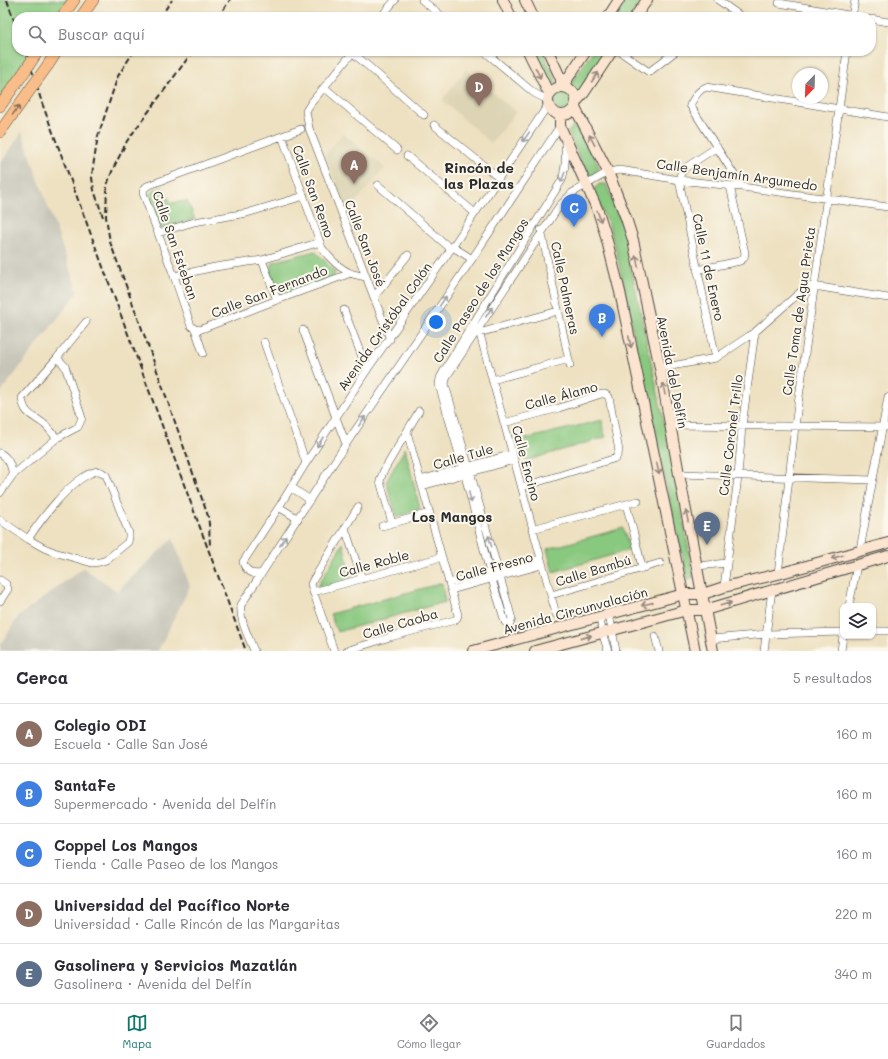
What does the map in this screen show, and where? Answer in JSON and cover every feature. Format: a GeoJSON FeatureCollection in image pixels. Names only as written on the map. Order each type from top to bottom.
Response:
{"type":"FeatureCollection","features":[{"type":"Feature","properties":{"kind":"main road"},"geometry":{"type":"LineString","coordinates":[[66,12],[74,0]]}},
{"type":"Feature","properties":{"kind":"main road"},"geometry":{"type":"LineString","coordinates":[[85,12],[93,0]]}},
{"type":"Feature","properties":{"kind":"main road"},"geometry":{"type":"LineString","coordinates":[[0,106],[35,56]]}},
{"type":"Feature","properties":{"kind":"main road"},"geometry":{"type":"LineString","coordinates":[[0,132],[54,56]]}},
{"type":"Feature","properties":{"kind":"street"},"geometry":{"type":"LineString","coordinates":[[385,12],[395,0]]}},
{"type":"Feature","properties":{"kind":"street"},"geometry":{"type":"LineString","coordinates":[[422,0],[437,12]]}},
{"type":"Feature","properties":{"kind":"street"},"geometry":{"type":"LineString","coordinates":[[503,0],[509,12]]}},
{"type":"Feature","properties":{"kind":"street"},"geometry":{"type":"LineString","coordinates":[[525,0],[531,12]]}},
{"type":"Feature","properties":{"kind":"street"},"geometry":{"type":"LineString","coordinates":[[611,12],[619,0]]}},
{"type":"Feature","properties":{"kind":"street"},"geometry":{"type":"LineString","coordinates":[[639,12],[647,0]]}},
{"type":"Feature","properties":{"kind":"street"},"geometry":{"type":"LineString","coordinates":[[852,12],[854,0]]}},
{"type":"Feature","properties":{"kind":"street"},"geometry":{"type":"LineString","coordinates":[[721,1],[735,12]]}},
{"type":"Feature","properties":{"kind":"street"},"geometry":{"type":"LineString","coordinates":[[779,3],[830,12]]}},
{"type":"Feature","properties":{"kind":"street"},"geometry":{"type":"LineString","coordinates":[[876,20],[888,22]]}},
{"type":"Feature","properties":{"kind":"street"},"geometry":{"type":"LineString","coordinates":[[350,56],[324,87],[397,150]]}},
{"type":"Feature","properties":{"kind":"street"},"geometry":{"type":"LineString","coordinates":[[358,56],[424,115]]}},
{"type":"Feature","properties":{"kind":"street"},"geometry":{"type":"LineString","coordinates":[[490,56],[534,93],[548,100]]}},
{"type":"Feature","properties":{"kind":"street"},"geometry":{"type":"LineString","coordinates":[[530,56],[546,88],[550,110],[553,113],[560,115],[572,112],[575,105],[609,56]]}},
{"type":"Feature","properties":{"kind":"street"},"geometry":{"type":"LineString","coordinates":[[550,56],[563,87]]}},
{"type":"Feature","properties":{"kind":"street"},"geometry":{"type":"LineString","coordinates":[[563,87],[583,56]]}},
{"type":"Feature","properties":{"kind":"street"},"geometry":{"type":"LineString","coordinates":[[626,56],[649,72],[670,56]]}},
{"type":"Feature","properties":{"kind":"street","name":"Calle Toma de Agua Prieta"},"geometry":{"type":"LineString","coordinates":[[778,574],[794,426],[846,56]]}},
{"type":"Feature","properties":{"kind":"street","name":"Calle San José"},"geometry":{"type":"LineString","coordinates":[[324,87],[306,111],[310,128],[390,339]]}},
{"type":"Feature","properties":{"kind":"street"},"geometry":{"type":"LineString","coordinates":[[548,100],[555,88],[563,87],[572,91],[574,94],[575,105]]}},
{"type":"Feature","properties":{"kind":"street"},"geometry":{"type":"LineString","coordinates":[[742,187],[690,105],[698,91],[706,87],[888,117]]}},
{"type":"Feature","properties":{"kind":"street","name":"Avenida Cristóbal Colón"},"geometry":{"type":"LineString","coordinates":[[261,573],[253,574],[244,566],[243,562],[306,463],[368,370],[499,178],[548,100]]}},
{"type":"Feature","properties":{"kind":"street","name":"Avenida del Delfín"},"geometry":{"type":"LineString","coordinates":[[575,105],[608,172],[633,240],[660,368],[713,651]]}},
{"type":"Feature","properties":{"kind":"street"},"geometry":{"type":"LineString","coordinates":[[560,115],[560,126],[565,139],[598,211],[620,292],[688,610],[695,651]]}},
{"type":"Feature","properties":{"kind":"street"},"geometry":{"type":"LineString","coordinates":[[434,125],[499,178]]}},
{"type":"Feature","properties":{"kind":"street"},"geometry":{"type":"LineString","coordinates":[[254,651],[240,611],[241,605],[346,444],[472,259],[560,126]]}},
{"type":"Feature","properties":{"kind":"street","name":"Calle San Esteban"},"geometry":{"type":"LineString","coordinates":[[203,353],[195,329],[191,326],[143,193],[144,189],[147,186],[302,129]]}},
{"type":"Feature","properties":{"kind":"street","name":"Calle San Remo"},"geometry":{"type":"LineString","coordinates":[[282,136],[322,248],[337,264],[352,273],[366,277]]}},
{"type":"Feature","properties":{"kind":"street","name":"Calle Paseo de los Mangos"},"geometry":{"type":"LineString","coordinates":[[565,139],[566,170],[562,180],[445,369],[440,378],[439,385],[467,470],[499,573],[512,619],[510,624],[505,622],[491,576],[467,470],[445,384],[447,376],[478,331],[560,204],[572,193],[586,185]]}},
{"type":"Feature","properties":{"kind":"street"},"geometry":{"type":"LineString","coordinates":[[679,180],[681,173],[685,168],[717,147]]}},
{"type":"Feature","properties":{"kind":"street"},"geometry":{"type":"LineString","coordinates":[[407,156],[475,213]]}},
{"type":"Feature","properties":{"kind":"street","name":"Calle Benjamín Argumedo"},"geometry":{"type":"LineString","coordinates":[[586,185],[608,172],[620,170],[679,180],[888,207]]}},
{"type":"Feature","properties":{"kind":"street","name":"Calle 11 de Enero"},"geometry":{"type":"LineString","coordinates":[[679,180],[716,358]]}},
{"type":"Feature","properties":{"kind":"street"},"geometry":{"type":"LineString","coordinates":[[378,185],[443,242],[472,259]]}},
{"type":"Feature","properties":{"kind":"street"},"geometry":{"type":"LineString","coordinates":[[697,270],[740,261],[744,258],[745,253],[730,186]]}},
{"type":"Feature","properties":{"kind":"street"},"geometry":{"type":"LineString","coordinates":[[158,233],[194,222],[247,213],[304,196]]}},
{"type":"Feature","properties":{"kind":"street","name":"Calle Palmeras"},"geometry":{"type":"LineString","coordinates":[[492,380],[569,362],[542,231],[537,222]]}},
{"type":"Feature","properties":{"kind":"street"},"geometry":{"type":"LineString","coordinates":[[174,276],[225,265],[262,260],[320,242]]}},
{"type":"Feature","properties":{"kind":"street"},"geometry":{"type":"LineString","coordinates":[[374,297],[408,255]]}},
{"type":"Feature","properties":{"kind":"street"},"geometry":{"type":"LineString","coordinates":[[262,260],[277,300]]}},
{"type":"Feature","properties":{"kind":"street","name":"Calle San Fernando"},"geometry":{"type":"LineString","coordinates":[[195,329],[199,330],[352,273]]}},
{"type":"Feature","properties":{"kind":"street"},"geometry":{"type":"LineString","coordinates":[[660,368],[716,358],[755,332],[806,287],[814,286],[888,298]]}},
{"type":"Feature","properties":{"kind":"street"},"geometry":{"type":"LineString","coordinates":[[344,310],[368,370]]}},
{"type":"Feature","properties":{"kind":"street"},"geometry":{"type":"LineString","coordinates":[[478,331],[558,311]]}},
{"type":"Feature","properties":{"kind":"street","name":"Calle Encino"},"geometry":{"type":"LineString","coordinates":[[475,320],[556,614]]}},
{"type":"Feature","properties":{"kind":"street"},"geometry":{"type":"LineString","coordinates":[[57,438],[44,424],[26,411],[23,406],[22,398],[86,322]]}},
{"type":"Feature","properties":{"kind":"street"},"geometry":{"type":"LineString","coordinates":[[303,330],[346,444]]}},
{"type":"Feature","properties":{"kind":"street","name":"Calle Coronel Trillo"},"geometry":{"type":"LineString","coordinates":[[724,587],[738,477],[742,426],[755,332]]}},
{"type":"Feature","properties":{"kind":"street"},"geometry":{"type":"LineString","coordinates":[[264,342],[306,463]]}},
{"type":"Feature","properties":{"kind":"street"},"geometry":{"type":"LineString","coordinates":[[0,493],[13,475],[57,438],[81,423],[82,418],[65,366],[57,358]]}},
{"type":"Feature","properties":{"kind":"street","name":"Calle Álamo"},"geometry":{"type":"LineString","coordinates":[[504,423],[559,408],[601,394],[605,394],[608,397],[619,451],[616,458],[522,487]]}},
{"type":"Feature","properties":{"kind":"street"},"geometry":{"type":"LineString","coordinates":[[860,550],[873,480],[885,427],[888,397]]}},
{"type":"Feature","properties":{"kind":"street"},"geometry":{"type":"LineString","coordinates":[[392,523],[380,481],[383,472],[419,411]]}},
{"type":"Feature","properties":{"kind":"street"},"geometry":{"type":"LineString","coordinates":[[671,425],[885,427]]}},
{"type":"Feature","properties":{"kind":"street"},"geometry":{"type":"LineString","coordinates":[[407,432],[450,587]]}},
{"type":"Feature","properties":{"kind":"street"},"geometry":{"type":"LineString","coordinates":[[0,453],[8,460],[12,467],[13,475]]}},
{"type":"Feature","properties":{"kind":"street","name":"Calle Tule"},"geometry":{"type":"LineString","coordinates":[[421,483],[513,457]]}},
{"type":"Feature","properties":{"kind":"street"},"geometry":{"type":"LineString","coordinates":[[0,520],[28,539],[54,552],[92,563],[106,560],[128,542],[129,537],[106,475],[102,472],[96,471],[84,477],[67,490],[36,526],[28,539]]}},
{"type":"Feature","properties":{"kind":"street"},"geometry":{"type":"LineString","coordinates":[[679,474],[873,480]]}},
{"type":"Feature","properties":{"kind":"street"},"geometry":{"type":"LineString","coordinates":[[291,487],[310,500]]}},
{"type":"Feature","properties":{"kind":"street"},"geometry":{"type":"LineString","coordinates":[[532,529],[638,501]]}},
{"type":"Feature","properties":{"kind":"street","name":"Calle Bambú"},"geometry":{"type":"LineString","coordinates":[[626,504],[642,567]]}},
{"type":"Feature","properties":{"kind":"street"},"geometry":{"type":"LineString","coordinates":[[334,651],[311,584],[358,506]]}},
{"type":"Feature","properties":{"kind":"street"},"geometry":{"type":"LineString","coordinates":[[279,507],[298,519]]}},
{"type":"Feature","properties":{"kind":"street"},"geometry":{"type":"LineString","coordinates":[[382,526],[430,513]]}},
{"type":"Feature","properties":{"kind":"street"},"geometry":{"type":"LineString","coordinates":[[345,528],[362,579]]}},
{"type":"Feature","properties":{"kind":"street","name":"Avenida Circunvalación"},"geometry":{"type":"LineString","coordinates":[[473,651],[684,594],[703,594],[888,543]]}},
{"type":"Feature","properties":{"kind":"street"},"geometry":{"type":"LineString","coordinates":[[535,651],[688,610],[705,610],[888,556]]}},
{"type":"Feature","properties":{"kind":"street","name":"Calle Roble"},"geometry":{"type":"LineString","coordinates":[[313,592],[442,557]]}},
{"type":"Feature","properties":{"kind":"street","name":"Calle Fresno"},"geometry":{"type":"LineString","coordinates":[[450,587],[542,562]]}},
{"type":"Feature","properties":{"kind":"street","name":"Calle Bambú"},"geometry":{"type":"LineString","coordinates":[[550,595],[660,563]]}},
{"type":"Feature","properties":{"kind":"street"},"geometry":{"type":"LineString","coordinates":[[697,566],[727,563]]}},
{"type":"Feature","properties":{"kind":"street"},"geometry":{"type":"LineString","coordinates":[[850,603],[857,565]]}},
{"type":"Feature","properties":{"kind":"street"},"geometry":{"type":"LineString","coordinates":[[0,580],[6,584],[8,589],[0,601]]}},
{"type":"Feature","properties":{"kind":"street","name":"Calle Caoba"},"geometry":{"type":"LineString","coordinates":[[346,651],[390,637],[455,620],[458,618],[458,615],[450,587]]}},
{"type":"Feature","properties":{"kind":"street"},"geometry":{"type":"LineString","coordinates":[[764,651],[772,590]]}},
{"type":"Feature","properties":{"kind":"street"},"geometry":{"type":"LineString","coordinates":[[604,616],[607,631],[608,651]]}},
{"type":"Feature","properties":{"kind":"street"},"geometry":{"type":"LineString","coordinates":[[607,631],[615,651]]}},
{"type":"Feature","properties":{"kind":"street"},"geometry":{"type":"LineString","coordinates":[[876,631],[888,631]]}},
{"type":"Feature","properties":{"kind":"street"},"geometry":{"type":"LineString","coordinates":[[711,639],[767,634],[840,632]]}},
{"type":"Feature","properties":{"kind":"street"},"geometry":{"type":"LineString","coordinates":[[655,636],[659,651]]}},
{"type":"Feature","properties":{"kind":"street"},"geometry":{"type":"LineString","coordinates":[[841,651],[843,639]]}},
{"type":"Feature","properties":{"kind":"shaded area"},"geometry":{"type":"Polygon","coordinates":[[[466,69],[516,112],[491,143],[442,100],[466,69]]]}},
{"type":"Feature","properties":{"kind":"shaded area"},"geometry":{"type":"Polygon","coordinates":[[[22,132],[78,292],[0,393],[0,164],[22,132]]]}},
{"type":"Feature","properties":{"kind":"shaded area"},"geometry":{"type":"Polygon","coordinates":[[[343,133],[385,168],[355,203],[345,209],[343,199],[325,155],[343,133]]]}},
{"type":"Feature","properties":{"kind":"shaded area"},"geometry":{"type":"Polygon","coordinates":[[[173,538],[190,586],[158,651],[0,651],[0,646],[18,617],[83,568],[117,591],[173,538]]]}},
{"type":"Feature","properties":{"kind":"green space"},"geometry":{"type":"Polygon","coordinates":[[[0,0],[70,0],[62,12],[12,12],[12,56],[30,56],[0,99],[0,0]]]}},
{"type":"Feature","properties":{"kind":"green space"},"geometry":{"type":"Polygon","coordinates":[[[627,0],[642,0],[634,12],[619,12],[627,0]]]}},
{"type":"Feature","properties":{"kind":"green space"},"geometry":{"type":"Polygon","coordinates":[[[535,56],[544,56],[556,80],[555,86],[551,86],[535,56]]]}},
{"type":"Feature","properties":{"kind":"green space"},"geometry":{"type":"Polygon","coordinates":[[[590,56],[604,56],[579,93],[572,90],[570,85],[590,56]]]}},
{"type":"Feature","properties":{"kind":"green space"},"geometry":{"type":"Polygon","coordinates":[[[562,89],[570,92],[573,100],[570,108],[562,111],[554,108],[551,100],[554,92],[562,89]]]}},
{"type":"Feature","properties":{"kind":"green space"},"geometry":{"type":"Polygon","coordinates":[[[575,122],[577,122],[599,167],[592,176],[588,177],[568,132],[575,122]]]}},
{"type":"Feature","properties":{"kind":"green space"},"geometry":{"type":"Polygon","coordinates":[[[599,184],[606,184],[622,224],[627,245],[670,449],[694,578],[692,577],[688,580],[617,255],[609,225],[596,199],[594,191],[599,184]]]}},
{"type":"Feature","properties":{"kind":"green space"},"geometry":{"type":"Polygon","coordinates":[[[163,188],[171,203],[187,201],[195,219],[161,228],[157,225],[147,198],[155,189],[163,188]]]}},
{"type":"Feature","properties":{"kind":"green space"},"geometry":{"type":"Polygon","coordinates":[[[315,251],[335,272],[334,277],[286,297],[277,290],[270,271],[272,264],[276,261],[315,251]]]}},
{"type":"Feature","properties":{"kind":"green space"},"geometry":{"type":"Polygon","coordinates":[[[602,420],[603,430],[606,437],[525,461],[517,441],[602,420]]]}},
{"type":"Feature","properties":{"kind":"green space"},"geometry":{"type":"Polygon","coordinates":[[[405,448],[420,509],[397,517],[386,482],[405,448]]]}},
{"type":"Feature","properties":{"kind":"green space"},"geometry":{"type":"Polygon","coordinates":[[[623,528],[630,550],[553,572],[547,549],[623,528]]]}},
{"type":"Feature","properties":{"kind":"green space"},"geometry":{"type":"Polygon","coordinates":[[[343,543],[352,579],[315,591],[343,543]]]}},
{"type":"Feature","properties":{"kind":"green space"},"geometry":{"type":"Polygon","coordinates":[[[442,583],[445,602],[337,632],[330,614],[442,583]]]}},
{"type":"Feature","properties":{"kind":"railway"},"geometry":{"type":"LineString","coordinates":[[7,0],[12,14]]}},
{"type":"Feature","properties":{"kind":"railway"},"geometry":{"type":"LineString","coordinates":[[164,12],[172,0]]}},
{"type":"Feature","properties":{"kind":"railway"},"geometry":{"type":"LineString","coordinates":[[222,12],[230,0]]}},
{"type":"Feature","properties":{"kind":"railway"},"geometry":{"type":"LineString","coordinates":[[28,56],[42,103],[246,651]]}},
{"type":"Feature","properties":{"kind":"railway"},"geometry":{"type":"LineString","coordinates":[[103,217],[94,190],[92,178],[98,136],[118,76],[131,56]]}},
{"type":"Feature","properties":{"kind":"railway"},"geometry":{"type":"LineString","coordinates":[[189,56],[127,141],[107,185],[106,217],[110,242],[208,516],[210,546]]}},
{"type":"Feature","properties":{"kind":"place","name":"Universidad del Pacífico Norte"},"geometry":{"type":"Point","coordinates":[479,106]}},
{"type":"Feature","properties":{"kind":"place","name":"Colegio ODI"},"geometry":{"type":"Point","coordinates":[354,184]}},
{"type":"Feature","properties":{"kind":"place","name":"Coppel Los Mangos"},"geometry":{"type":"Point","coordinates":[574,227]}},
{"type":"Feature","properties":{"kind":"place","name":"SantaFe"},"geometry":{"type":"Point","coordinates":[602,337]}},
{"type":"Feature","properties":{"kind":"place","name":"Gasolinera y Servicios Mazatlán"},"geometry":{"type":"Point","coordinates":[707,545]}},
{"type":"Feature","properties":{"kind":"district","name":"Rincón de las Plazas"},"geometry":{"type":"Point","coordinates":[479,176]}},
{"type":"Feature","properties":{"kind":"district","name":"Los Mangos"},"geometry":{"type":"Point","coordinates":[452,516]}}]}
